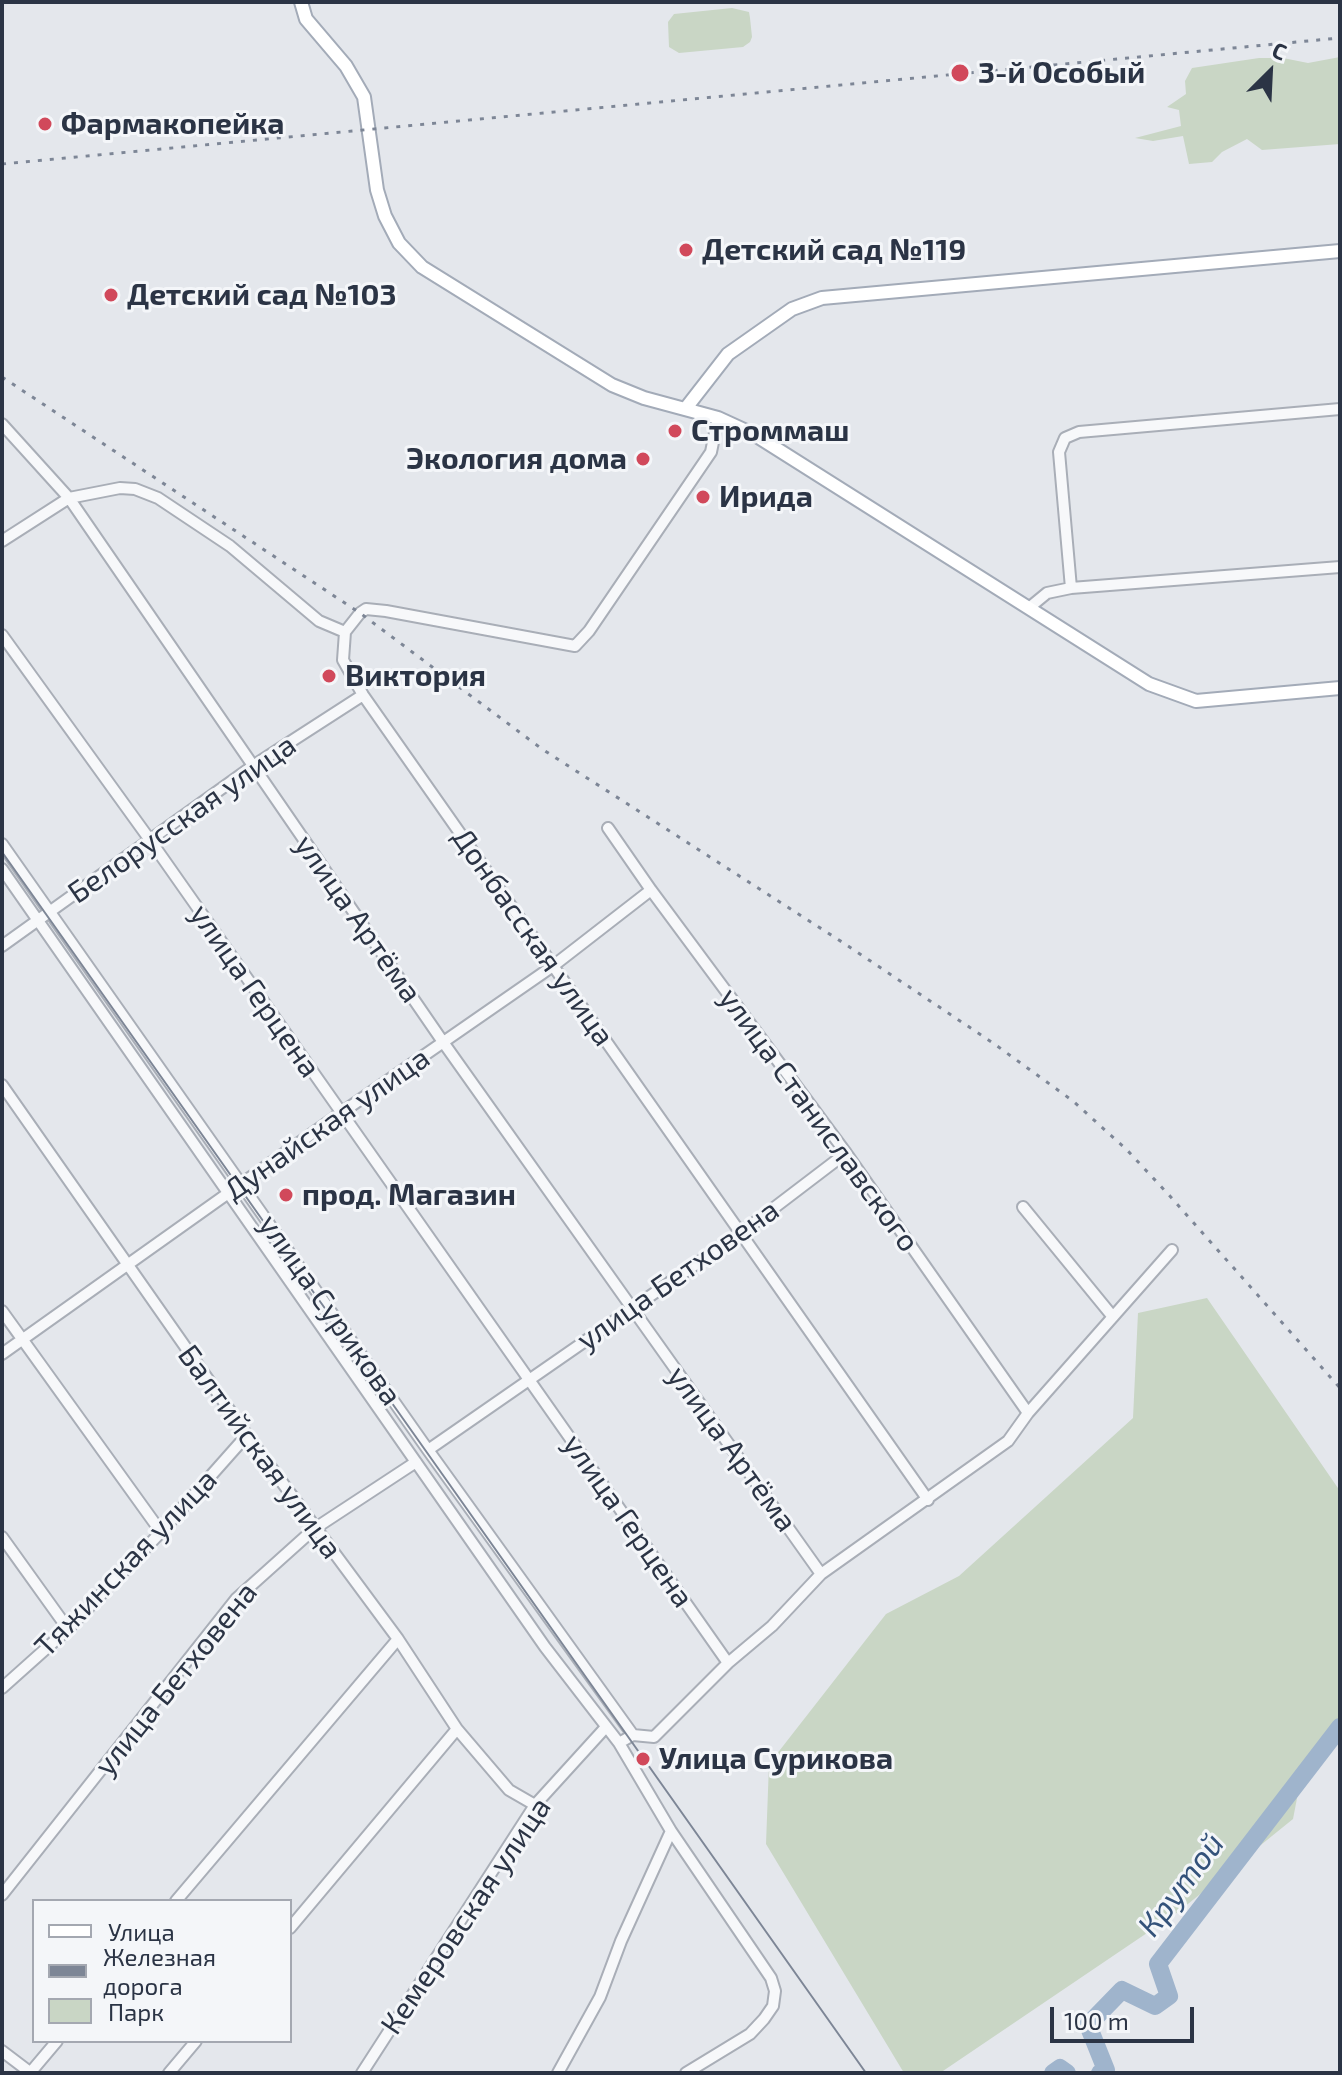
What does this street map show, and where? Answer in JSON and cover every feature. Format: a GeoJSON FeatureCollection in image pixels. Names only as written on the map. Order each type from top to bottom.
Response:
{"type":"FeatureCollection","features":[{"type":"Feature","properties":{"kind":"main road"},"geometry":{"type":"LineString","coordinates":[[301,2],[306,19],[346,66],[364,97],[377,190],[385,216],[399,243],[422,267],[612,385],[644,398],[718,418],[755,435],[1149,684],[1196,701],[1340,688]]}},
{"type":"Feature","properties":{"kind":"main road"},"geometry":{"type":"LineString","coordinates":[[686,408],[728,354],[764,326],[822,298],[1340,251]]}},
{"type":"Feature","properties":{"kind":"street"},"geometry":{"type":"LineString","coordinates":[[1071,588],[1059,452],[1065,438],[1079,432],[1340,409]]}},
{"type":"Feature","properties":{"kind":"street"},"geometry":{"type":"LineString","coordinates":[[2,541],[69,498],[120,488],[135,489],[158,498],[230,546],[319,621],[345,632],[366,609],[575,646],[589,631],[711,452],[718,418]]}},
{"type":"Feature","properties":{"kind":"street","name":"улица Артёма"},"geometry":{"type":"LineString","coordinates":[[2,424],[69,498],[443,1042],[821,1574]]}},
{"type":"Feature","properties":{"kind":"street"},"geometry":{"type":"LineString","coordinates":[[1030,607],[1047,593],[1071,588],[1340,567]]}},
{"type":"Feature","properties":{"kind":"street","name":"Донбасская улица"},"geometry":{"type":"LineString","coordinates":[[345,632],[343,660],[363,695],[928,1500]]}},
{"type":"Feature","properties":{"kind":"street","name":"улица Герцена"},"geometry":{"type":"LineString","coordinates":[[2,635],[150,840],[728,1663]]}},
{"type":"Feature","properties":{"kind":"street","name":"Белорусская улица"},"geometry":{"type":"LineString","coordinates":[[2,946],[253,766],[363,695]]}},
{"type":"Feature","properties":{"kind":"street","name":"улица Станиславского"},"geometry":{"type":"LineString","coordinates":[[608,828],[846,1153],[1028,1413]]}},
{"type":"Feature","properties":{"kind":"street","name":"улица Сурикова"},"geometry":{"type":"LineString","coordinates":[[2,844],[428,1450],[633,1735]]}},
{"type":"Feature","properties":{"kind":"street","name":"улица Сурикова"},"geometry":{"type":"LineString","coordinates":[[2,869],[545,1647],[619,1743],[671,1831],[771,1978],[775,1991],[773,2006],[750,2034],[686,2073]]}},
{"type":"Feature","properties":{"kind":"street","name":"Дунайская улица"},"geometry":{"type":"LineString","coordinates":[[2,1354],[553,966],[651,890]]}},
{"type":"Feature","properties":{"kind":"street","name":"Балтийская улица"},"geometry":{"type":"LineString","coordinates":[[2,1085],[314,1529],[398,1639],[457,1729],[509,1790],[535,1805]]}},
{"type":"Feature","properties":{"kind":"street","name":"улица Бетховена"},"geometry":{"type":"LineString","coordinates":[[428,1450],[741,1233],[846,1153]]}},
{"type":"Feature","properties":{"kind":"street"},"geometry":{"type":"LineString","coordinates":[[1023,1207],[1113,1317]]}},
{"type":"Feature","properties":{"kind":"street"},"geometry":{"type":"LineString","coordinates":[[619,1743],[633,1735],[654,1737],[728,1663],[772,1626],[821,1574],[1008,1441],[1028,1413],[1172,1250]]}},
{"type":"Feature","properties":{"kind":"street"},"geometry":{"type":"LineString","coordinates":[[2,1311],[161,1532]]}},
{"type":"Feature","properties":{"kind":"street","name":"Тяжинская улица"},"geometry":{"type":"LineString","coordinates":[[2,1688],[68,1629],[161,1532],[247,1435]]}},
{"type":"Feature","properties":{"kind":"street","name":"улица Бетховена"},"geometry":{"type":"LineString","coordinates":[[2,1895],[236,1599],[314,1529],[416,1462]]}},
{"type":"Feature","properties":{"kind":"street"},"geometry":{"type":"LineString","coordinates":[[2,1537],[68,1629]]}},
{"type":"Feature","properties":{"kind":"street"},"geometry":{"type":"LineString","coordinates":[[178,1899],[398,1639]]}},
{"type":"Feature","properties":{"kind":"street","name":"Кемеровская улица"},"geometry":{"type":"LineString","coordinates":[[362,2073],[535,1805],[606,1727]]}},
{"type":"Feature","properties":{"kind":"street"},"geometry":{"type":"LineString","coordinates":[[292,1926],[457,1729]]}},
{"type":"Feature","properties":{"kind":"street"},"geometry":{"type":"LineString","coordinates":[[558,2073],[600,1997],[621,1941],[671,1831]]}},
{"type":"Feature","properties":{"kind":"street"},"geometry":{"type":"LineString","coordinates":[[2,2051],[31,2073],[55,2043]]}},
{"type":"Feature","properties":{"kind":"street"},"geometry":{"type":"LineString","coordinates":[[169,2073],[194,2043]]}},
{"type":"Feature","properties":{"kind":"green space"},"geometry":{"type":"Polygon","coordinates":[[[732,8],[749,12],[752,37],[743,47],[679,53],[669,47],[668,22],[674,14],[732,8]]]}},
{"type":"Feature","properties":{"kind":"green space"},"geometry":{"type":"Polygon","coordinates":[[[1340,57],[1340,144],[1262,150],[1247,139],[1222,152],[1212,162],[1189,164],[1183,136],[1153,141],[1135,138],[1181,126],[1179,110],[1167,107],[1186,94],[1185,81],[1192,68],[1259,58],[1283,58],[1308,63],[1340,57]]]}},
{"type":"Feature","properties":{"kind":"green space"},"geometry":{"type":"Polygon","coordinates":[[[1207,1298],[1340,1491],[1340,1722],[1299,1788],[1293,1819],[1178,1912],[940,2073],[904,2073],[766,1844],[769,1764],[886,1614],[959,1576],[1133,1418],[1138,1313],[1207,1298]]]}},
{"type":"Feature","properties":{"kind":"waterway","name":"Крутой"},"geometry":{"type":"LineString","coordinates":[[1100,2073],[1106,2070],[1088,2025],[1122,1990],[1155,2006],[1169,1996],[1158,1964],[1340,1727]]}},
{"type":"Feature","properties":{"kind":"waterway","name":"Крутой"},"geometry":{"type":"LineString","coordinates":[[1053,2073],[1060,2068],[1067,2073]]}},
{"type":"Feature","properties":{"kind":"tram line"},"geometry":{"type":"LineString","coordinates":[[2,852],[866,2073]]}},
{"type":"Feature","properties":{"kind":"railway"},"geometry":{"type":"LineString","coordinates":[[2,164],[1340,38]]}},
{"type":"Feature","properties":{"kind":"railway"},"geometry":{"type":"LineString","coordinates":[[2,377],[360,613],[542,749],[842,942],[993,1043],[1073,1101],[1127,1150],[1169,1195],[1340,1388]]}},
{"type":"Feature","properties":{"kind":"place","name":"3-й Особый"},"geometry":{"type":"Point","coordinates":[960,73]}},
{"type":"Feature","properties":{"kind":"place","name":"Фармакопейка"},"geometry":{"type":"Point","coordinates":[45,124]}},
{"type":"Feature","properties":{"kind":"place","name":"Детский сад №119"},"geometry":{"type":"Point","coordinates":[686,250]}},
{"type":"Feature","properties":{"kind":"place","name":"Детский сад №103"},"geometry":{"type":"Point","coordinates":[111,295]}},
{"type":"Feature","properties":{"kind":"place","name":"Строммаш"},"geometry":{"type":"Point","coordinates":[675,431]}},
{"type":"Feature","properties":{"kind":"place","name":"Экология дома"},"geometry":{"type":"Point","coordinates":[643,459]}},
{"type":"Feature","properties":{"kind":"place","name":"Ирида"},"geometry":{"type":"Point","coordinates":[703,497]}},
{"type":"Feature","properties":{"kind":"place","name":"Виктория"},"geometry":{"type":"Point","coordinates":[329,676]}},
{"type":"Feature","properties":{"kind":"place","name":"прод. Магазин"},"geometry":{"type":"Point","coordinates":[286,1195]}},
{"type":"Feature","properties":{"kind":"place","name":"Улица Сурикова"},"geometry":{"type":"Point","coordinates":[643,1759]}}]}
